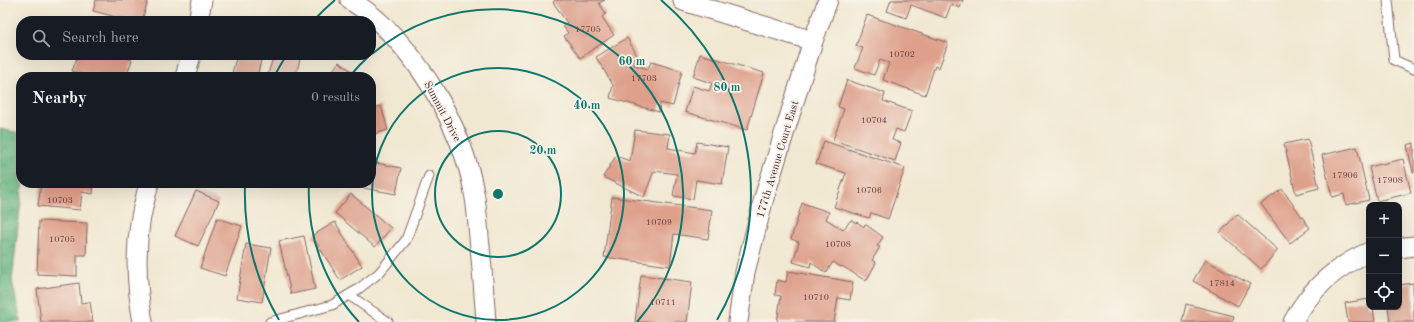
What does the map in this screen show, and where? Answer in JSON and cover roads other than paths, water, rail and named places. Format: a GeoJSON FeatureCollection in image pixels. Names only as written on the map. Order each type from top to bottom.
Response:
{"type":"FeatureCollection","features":[{"type":"Feature","properties":{"kind":"street"},"geometry":{"type":"LineString","coordinates":[[199,16],[202,0]]}},
{"type":"Feature","properties":{"kind":"street","name":"Summit Drive"},"geometry":{"type":"LineString","coordinates":[[350,0],[371,16]]}},
{"type":"Feature","properties":{"kind":"street","name":"177th Avenue Court East"},"geometry":{"type":"LineString","coordinates":[[738,322],[745,272],[764,198],[813,41],[828,0]]}},
{"type":"Feature","properties":{"kind":"street"},"geometry":{"type":"LineString","coordinates":[[683,1],[813,41]]}},
{"type":"Feature","properties":{"kind":"street","name":"Summit Drive"},"geometry":{"type":"LineString","coordinates":[[376,20],[413,58],[434,90],[455,129],[469,167],[475,198],[486,322]]}},
{"type":"Feature","properties":{"kind":"street"},"geometry":{"type":"LineString","coordinates":[[186,72],[190,60]]}},
{"type":"Feature","properties":{"kind":"street"},"geometry":{"type":"LineString","coordinates":[[143,322],[139,304],[137,266],[140,223],[148,188]]}},
{"type":"Feature","properties":{"kind":"street"},"geometry":{"type":"LineString","coordinates":[[1402,248],[1414,246]]}},
{"type":"Feature","properties":{"kind":"street"},"geometry":{"type":"LineString","coordinates":[[1293,322],[1308,298],[1326,278],[1339,268],[1366,254]]}},
{"type":"Feature","properties":{"kind":"lane"},"geometry":{"type":"LineString","coordinates":[[1388,0],[1394,60],[1414,68]]}},
{"type":"Feature","properties":{"kind":"lane"},"geometry":{"type":"LineString","coordinates":[[270,322],[332,305],[357,290],[379,273],[406,240],[428,176]]}},
{"type":"Feature","properties":{"kind":"lane"},"geometry":{"type":"LineString","coordinates":[[349,295],[388,322]]}}]}
